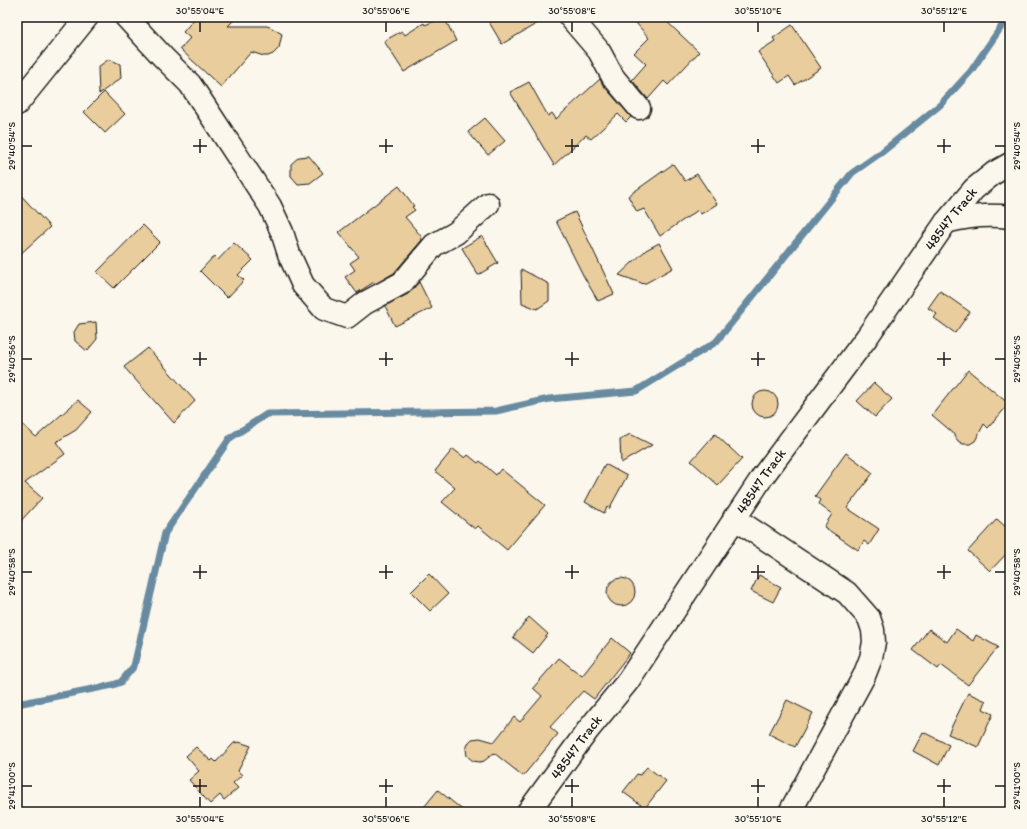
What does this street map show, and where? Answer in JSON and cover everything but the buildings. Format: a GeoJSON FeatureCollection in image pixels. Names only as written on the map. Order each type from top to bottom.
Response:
{"type":"FeatureCollection","features":[{"type":"Feature","properties":{"kind":"street"},"geometry":{"type":"LineString","coordinates":[[17,104],[87,17]]}},
{"type":"Feature","properties":{"kind":"street"},"geometry":{"type":"LineString","coordinates":[[126,17],[163,58],[190,84],[270,206],[303,285],[324,309],[347,317],[365,303],[402,283],[434,245],[456,233],[488,204]]}},
{"type":"Feature","properties":{"kind":"street"},"geometry":{"type":"LineString","coordinates":[[570,17],[599,51],[613,77],[639,108]]}},
{"type":"Feature","properties":{"kind":"street","name":"48547 Track"},"geometry":{"type":"LineString","coordinates":[[528,812],[588,730],[628,682],[734,518],[763,476],[890,304],[946,222],[974,189],[994,173],[1010,164]]}},
{"type":"Feature","properties":{"kind":"street"},"geometry":{"type":"LineString","coordinates":[[946,222],[965,217],[995,215],[1010,217]]}},
{"type":"Feature","properties":{"kind":"street"},"geometry":{"type":"LineString","coordinates":[[734,518],[847,593],[869,618],[873,630],[874,642],[871,658],[864,676],[790,812]]}},
{"type":"Feature","properties":{"kind":"waterway"},"geometry":{"type":"LineString","coordinates":[[17,704],[113,685],[121,682],[134,666],[165,533],[230,438],[267,414],[496,411],[549,399],[636,391],[716,342],[852,173],[882,152],[940,105],[971,71],[1008,17]]}}]}
